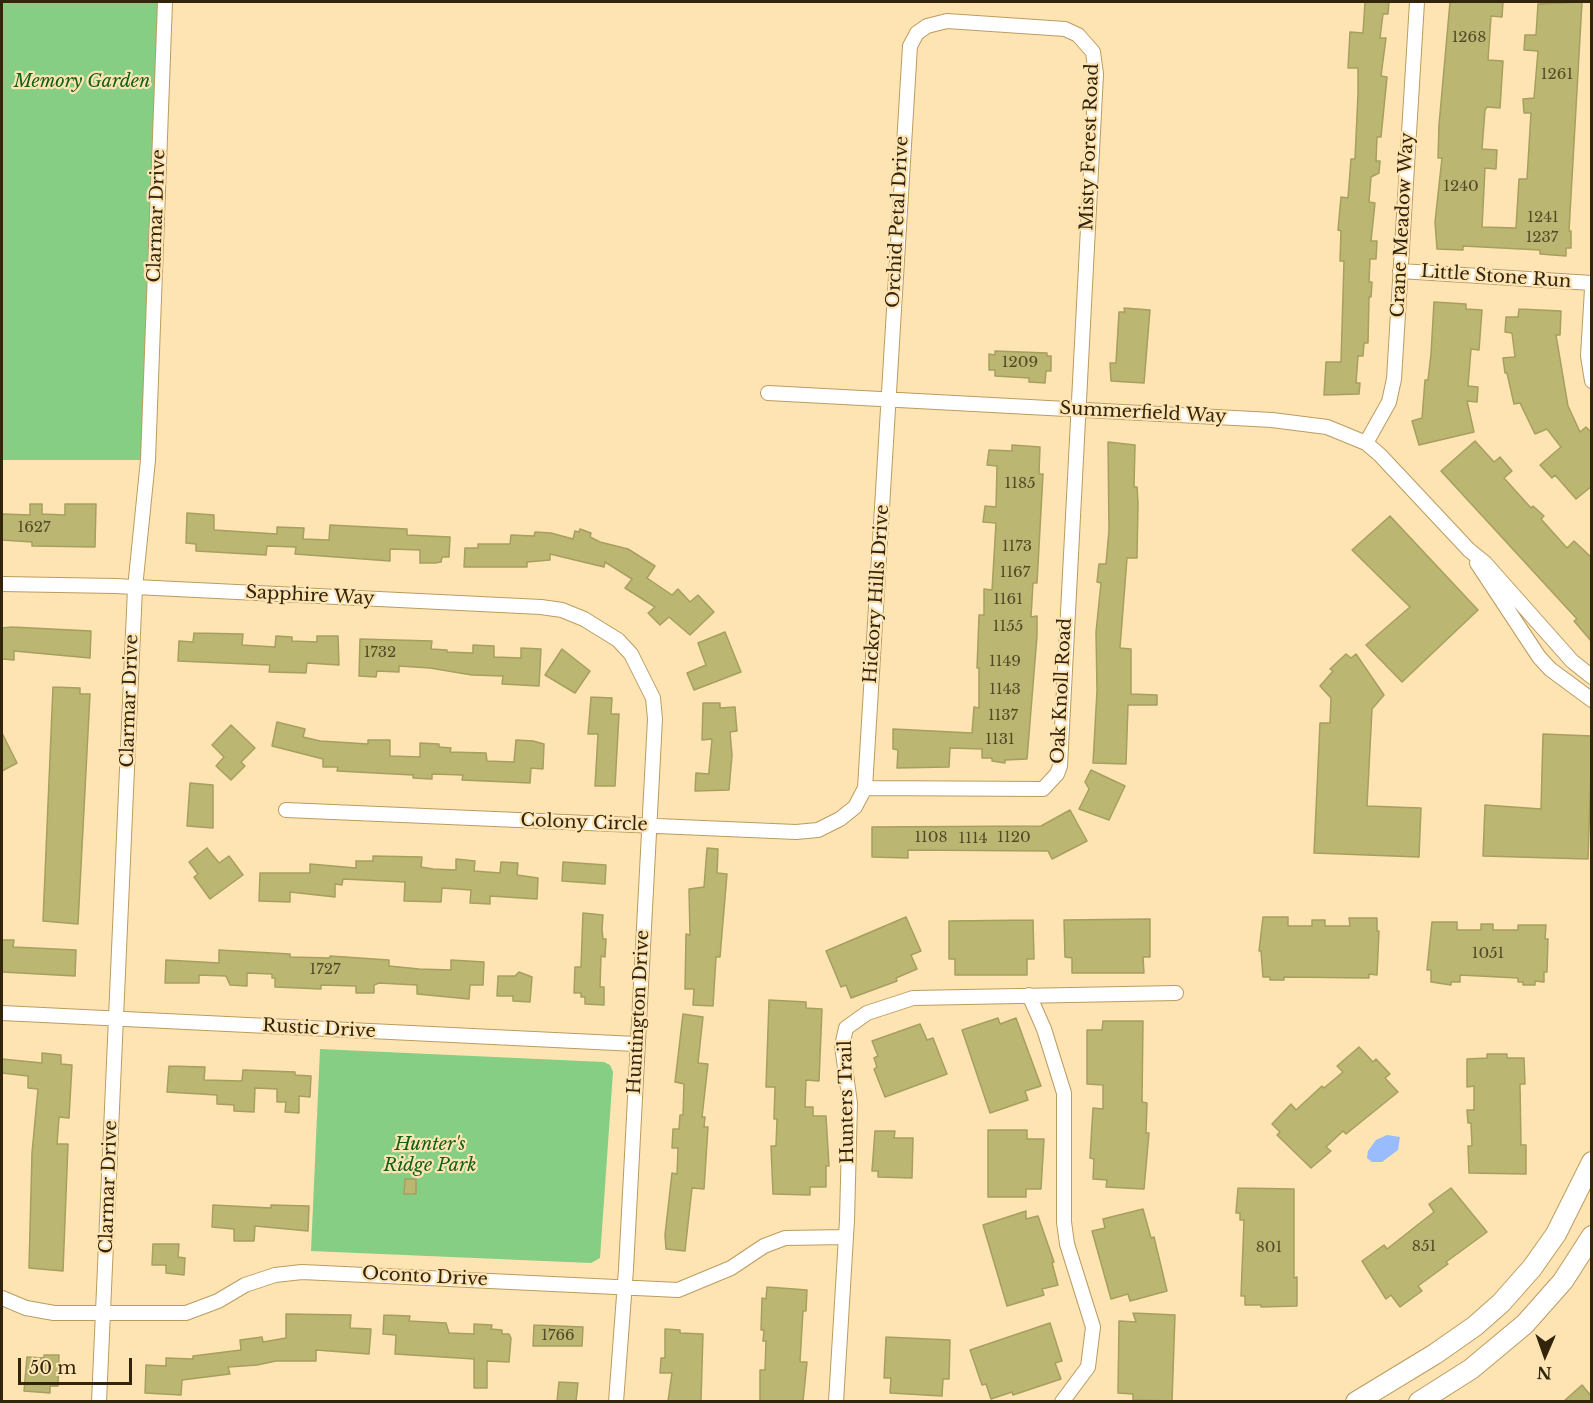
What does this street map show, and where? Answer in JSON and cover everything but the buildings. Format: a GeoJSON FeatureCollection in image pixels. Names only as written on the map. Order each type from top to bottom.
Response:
{"type":"FeatureCollection","features":[{"type":"Feature","properties":{"kind":"street","name":"Clarmar Drive"},"geometry":{"type":"LineString","coordinates":[[99,1401],[135,588],[148,460],[165,2]]}},
{"type":"Feature","properties":{"kind":"street","name":"Crane Meadow Way"},"geometry":{"type":"LineString","coordinates":[[1366,443],[1383,415],[1392,390],[1417,2]]}},
{"type":"Feature","properties":{"kind":"street","name":"Misty Forest Road"},"geometry":{"type":"LineString","coordinates":[[910,46],[917,33],[927,26],[946,21],[1065,29],[1078,35],[1093,52],[1096,93],[1077,409]]}},
{"type":"Feature","properties":{"kind":"street","name":"Orchid Petal Drive"},"geometry":{"type":"LineString","coordinates":[[889,399],[910,46]]}},
{"type":"Feature","properties":{"kind":"street","name":"Little Stone Run"},"geometry":{"type":"LineString","coordinates":[[1401,271],[1592,283]]}},
{"type":"Feature","properties":{"kind":"street"},"geometry":{"type":"LineString","coordinates":[[1592,289],[1588,356],[1592,381]]}},
{"type":"Feature","properties":{"kind":"street","name":"Summerfield Way"},"geometry":{"type":"LineString","coordinates":[[768,393],[1077,409],[1305,423],[1327,427],[1366,443],[1400,475],[1469,550],[1485,563],[1572,661],[1592,677]]}},
{"type":"Feature","properties":{"kind":"street","name":"Hickory Hills Drive"},"geometry":{"type":"LineString","coordinates":[[865,788],[889,399]]}},
{"type":"Feature","properties":{"kind":"street","name":"Oak Knoll Road"},"geometry":{"type":"LineString","coordinates":[[865,788],[1036,790],[1043,789],[1057,774],[1060,766],[1077,409]]}},
{"type":"Feature","properties":{"kind":"street","name":"Summerfield Way"},"geometry":{"type":"LineString","coordinates":[[1469,550],[1539,657],[1592,700]]}},
{"type":"Feature","properties":{"kind":"street","name":"Sapphire Way"},"geometry":{"type":"LineString","coordinates":[[2,584],[541,607],[562,610],[611,636]]}},
{"type":"Feature","properties":{"kind":"street","name":"Huntington Drive"},"geometry":{"type":"LineString","coordinates":[[611,636],[631,654],[653,698],[655,719],[616,1401]]}},
{"type":"Feature","properties":{"kind":"street","name":"Colony Circle"},"geometry":{"type":"LineString","coordinates":[[286,810],[796,832],[818,830],[840,819],[855,807],[865,788]]}},
{"type":"Feature","properties":{"kind":"street","name":"Hunters Trail"},"geometry":{"type":"LineString","coordinates":[[836,1401],[846,1237],[849,1103],[842,1046],[846,1028],[867,1013],[913,998],[1176,993]]}},
{"type":"Feature","properties":{"kind":"street"},"geometry":{"type":"LineString","coordinates":[[1029,995],[1044,1029],[1064,1093],[1064,1222],[1067,1244],[1093,1327],[1088,1367],[1062,1401]]}},
{"type":"Feature","properties":{"kind":"street","name":"Rustic Drive"},"geometry":{"type":"LineString","coordinates":[[2,1013],[636,1044]]}},
{"type":"Feature","properties":{"kind":"street"},"geometry":{"type":"LineString","coordinates":[[1356,1401],[1436,1354],[1501,1303],[1532,1268],[1556,1234],[1592,1162]]}},
{"type":"Feature","properties":{"kind":"street"},"geometry":{"type":"LineString","coordinates":[[1419,1401],[1471,1369],[1525,1324],[1563,1281],[1592,1236]]}},
{"type":"Feature","properties":{"kind":"street","name":"Oconto Drive"},"geometry":{"type":"LineString","coordinates":[[2,1298],[26,1308],[54,1314],[186,1313],[218,1301],[245,1285],[275,1275],[302,1272],[678,1290],[731,1268],[764,1246],[785,1238],[846,1237]]}},
{"type":"Feature","properties":{"kind":"green space","name":"Memory Garden"},"geometry":{"type":"Polygon","coordinates":[[[2,2],[165,2],[148,460],[2,460],[2,2]]]}},
{"type":"Feature","properties":{"kind":"green space","name":"Hunter's Ridge Park"},"geometry":{"type":"Polygon","coordinates":[[[320,1049],[604,1062],[610,1065],[613,1072],[600,1258],[591,1263],[311,1251],[320,1049]]]}},
{"type":"Feature","properties":{"kind":"water"},"geometry":{"type":"Polygon","coordinates":[[[1387,1135],[1400,1137],[1398,1150],[1382,1162],[1372,1162],[1367,1158],[1368,1151],[1376,1140],[1387,1135]]]}}]}
